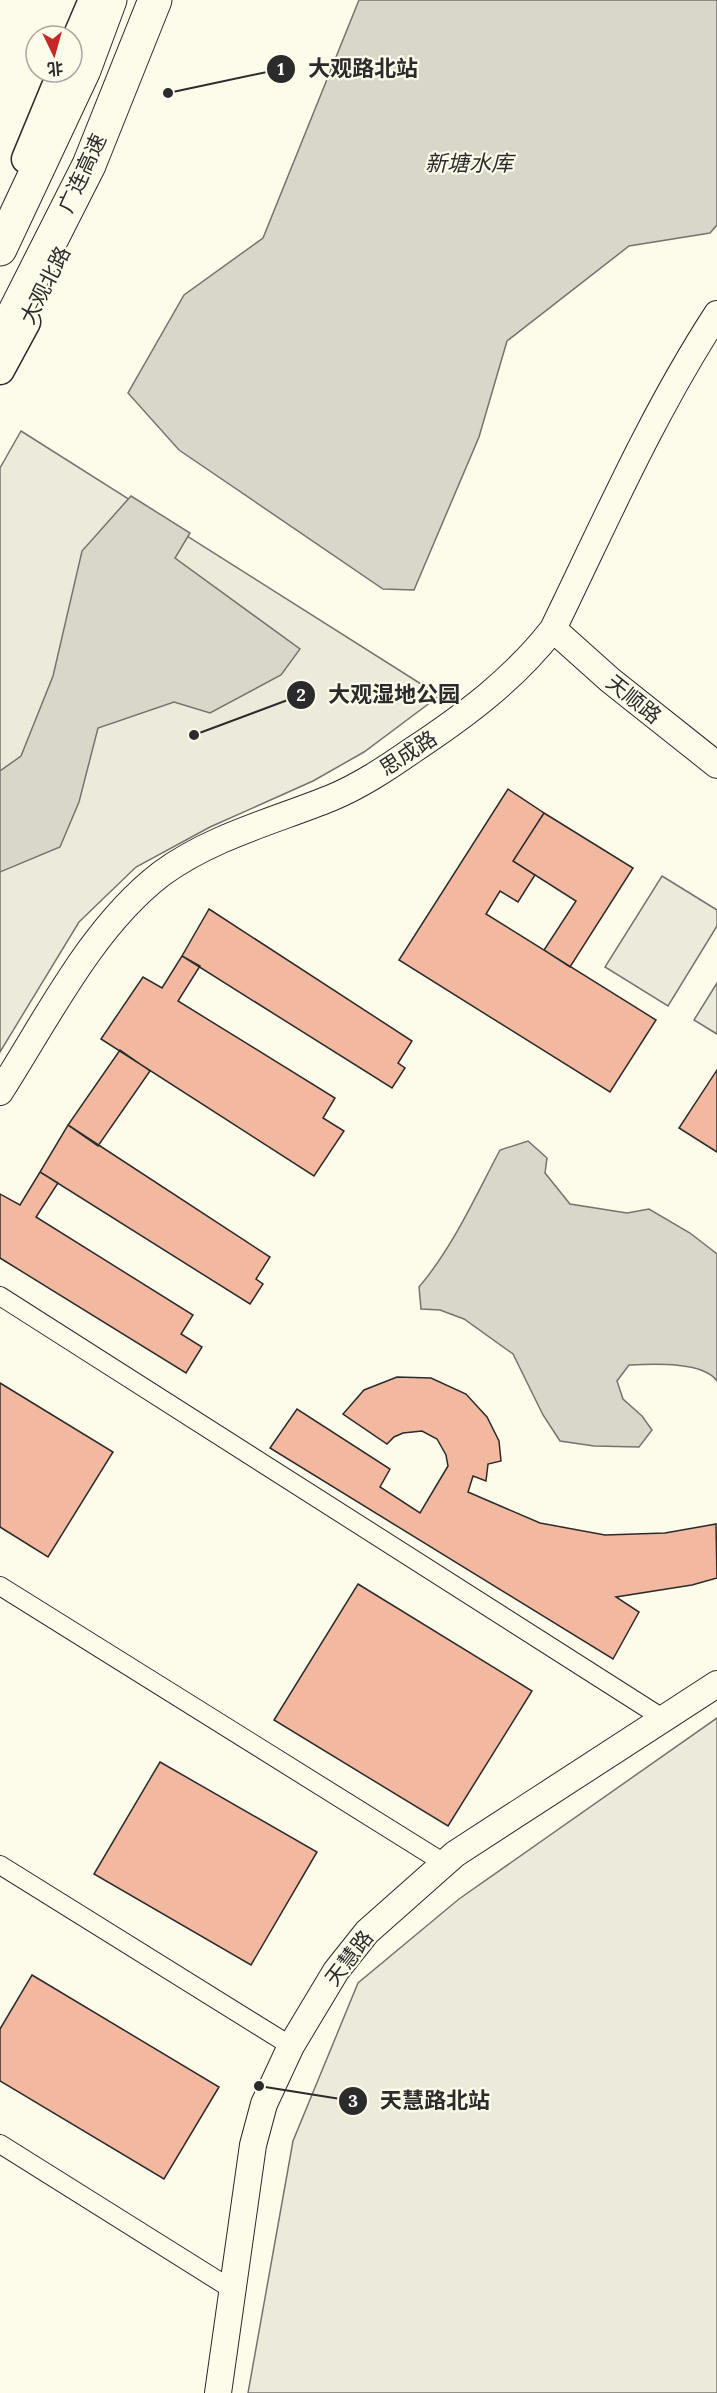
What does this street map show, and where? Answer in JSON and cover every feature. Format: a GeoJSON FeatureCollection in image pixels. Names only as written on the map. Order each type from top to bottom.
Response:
{"type":"FeatureCollection","features":[{"type":"Feature","properties":{"kind":"highway","name":"广连高速"},"geometry":{"type":"LineString","coordinates":[[0,249],[84,70],[110,0]]}},
{"type":"Feature","properties":{"kind":"highway","name":"广连高速"},"geometry":{"type":"LineString","coordinates":[[0,341],[88,165],[155,0]]}},
{"type":"Feature","properties":{"kind":"main road"},"geometry":{"type":"LineString","coordinates":[[83,24],[93,0]]}},
{"type":"Feature","properties":{"kind":"main road","name":"大观北路"},"geometry":{"type":"LineString","coordinates":[[0,370],[109,156],[171,0]]}},
{"type":"Feature","properties":{"kind":"main road"},"geometry":{"type":"LineString","coordinates":[[0,221],[57,84]]}},
{"type":"Feature","properties":{"kind":"street","name":"思成路"},"geometry":{"type":"LineString","coordinates":[[0,1092],[75,973],[112,922],[162,874],[205,847],[333,797],[381,772],[495,691],[533,654],[553,629],[658,412],[689,356],[717,314]]}},
{"type":"Feature","properties":{"kind":"street","name":"天顺路"},"geometry":{"type":"LineString","coordinates":[[553,629],[610,680],[717,765]]}},
{"type":"Feature","properties":{"kind":"street"},"geometry":{"type":"LineString","coordinates":[[0,1296],[664,1719]]}},
{"type":"Feature","properties":{"kind":"street"},"geometry":{"type":"LineString","coordinates":[[0,1586],[444,1863]]}},
{"type":"Feature","properties":{"kind":"street","name":"天慧路"},"geometry":{"type":"LineString","coordinates":[[218,2393],[253,2145],[264,2104],[291,2046],[336,1971],[367,1932],[444,1863],[486,1833],[717,1684]]}},
{"type":"Feature","properties":{"kind":"street"},"geometry":{"type":"LineString","coordinates":[[0,1865],[291,2046]]}},
{"type":"Feature","properties":{"kind":"street"},"geometry":{"type":"LineString","coordinates":[[0,2144],[232,2290]]}},
{"type":"Feature","properties":{"kind":"shaded area"},"geometry":{"type":"Polygon","coordinates":[[[21,431],[421,684],[443,693],[364,752],[313,781],[210,827],[136,867],[79,922],[0,1052],[0,468],[21,431]]]}},
{"type":"Feature","properties":{"kind":"shaded area"},"geometry":{"type":"Polygon","coordinates":[[[662,876],[717,910],[717,926],[668,1006],[605,967],[662,876]]]}},
{"type":"Feature","properties":{"kind":"shaded area"},"geometry":{"type":"Polygon","coordinates":[[[717,983],[717,1034],[694,1020],[717,983]]]}},
{"type":"Feature","properties":{"kind":"shaded area"},"geometry":{"type":"Polygon","coordinates":[[[717,1718],[717,2393],[248,2393],[293,2141],[358,1983],[459,1899],[717,1718]]]}},
{"type":"Feature","properties":{"kind":"water","name":"新塘水库"},"geometry":{"type":"Polygon","coordinates":[[[359,0],[717,0],[717,225],[710,233],[629,246],[507,341],[479,437],[414,590],[383,589],[179,450],[128,393],[184,295],[263,238],[359,0]]]}},
{"type":"Feature","properties":{"kind":"water"},"geometry":{"type":"Polygon","coordinates":[[[131,496],[190,533],[175,558],[300,649],[281,675],[210,713],[174,702],[98,728],[79,802],[60,847],[0,872],[0,771],[21,756],[53,676],[82,551],[131,496]]]}},
{"type":"Feature","properties":{"kind":"water"},"geometry":{"type":"Polygon","coordinates":[[[528,1141],[547,1158],[545,1173],[570,1204],[627,1213],[649,1209],[690,1233],[717,1254],[717,1381],[700,1370],[689,1367],[663,1364],[629,1365],[617,1381],[623,1399],[642,1416],[652,1430],[639,1447],[594,1446],[560,1441],[543,1415],[513,1354],[464,1319],[440,1310],[421,1309],[419,1287],[453,1238],[500,1150],[528,1141]]]}},
{"type":"Feature","properties":{"kind":"building"},"geometry":{"type":"Polygon","coordinates":[[[508,789],[544,813],[513,861],[535,875],[518,902],[500,891],[486,914],[656,1020],[610,1092],[399,960],[508,789]]]}},
{"type":"Feature","properties":{"kind":"building"},"geometry":{"type":"Polygon","coordinates":[[[544,813],[633,868],[570,967],[544,950],[576,901],[513,861],[544,813]]]}},
{"type":"Feature","properties":{"kind":"building"},"geometry":{"type":"Polygon","coordinates":[[[209,909],[412,1041],[398,1063],[405,1068],[392,1088],[182,956],[209,909]]]}},
{"type":"Feature","properties":{"kind":"building"},"geometry":{"type":"Polygon","coordinates":[[[182,956],[200,966],[178,1001],[335,1098],[323,1118],[344,1131],[314,1176],[101,1039],[143,977],[162,988],[182,956]]]}},
{"type":"Feature","properties":{"kind":"building"},"geometry":{"type":"Polygon","coordinates":[[[120,1050],[150,1071],[98,1146],[68,1125],[120,1050]]]}},
{"type":"Feature","properties":{"kind":"building"},"geometry":{"type":"Polygon","coordinates":[[[717,1070],[717,1152],[679,1128],[717,1070]]]}},
{"type":"Feature","properties":{"kind":"building"},"geometry":{"type":"Polygon","coordinates":[[[68,1125],[270,1257],[256,1279],[263,1284],[250,1304],[40,1172],[68,1125]]]}},
{"type":"Feature","properties":{"kind":"building"},"geometry":{"type":"Polygon","coordinates":[[[40,1172],[58,1183],[36,1217],[193,1315],[181,1334],[202,1347],[186,1373],[0,1258],[0,1194],[20,1205],[40,1172]]]}},
{"type":"Feature","properties":{"kind":"building"},"geometry":{"type":"Polygon","coordinates":[[[397,1377],[431,1378],[466,1394],[487,1417],[499,1441],[501,1461],[488,1464],[486,1481],[473,1476],[468,1492],[540,1523],[605,1535],[665,1533],[716,1524],[717,1578],[692,1585],[616,1597],[639,1612],[613,1659],[270,1448],[297,1409],[390,1469],[380,1487],[420,1513],[448,1466],[446,1455],[437,1439],[422,1431],[403,1433],[394,1437],[387,1444],[343,1414],[364,1390],[397,1377]]]}},
{"type":"Feature","properties":{"kind":"building"},"geometry":{"type":"Polygon","coordinates":[[[0,1383],[113,1452],[48,1557],[0,1527],[0,1383]]]}},
{"type":"Feature","properties":{"kind":"building"},"geometry":{"type":"Polygon","coordinates":[[[358,1584],[532,1691],[448,1826],[274,1720],[358,1584]]]}},
{"type":"Feature","properties":{"kind":"building"},"geometry":{"type":"Polygon","coordinates":[[[160,1762],[317,1852],[251,1965],[94,1874],[160,1762]]]}},
{"type":"Feature","properties":{"kind":"building"},"geometry":{"type":"Polygon","coordinates":[[[32,1975],[219,2087],[164,2179],[0,2081],[0,2029],[32,1975]]]}},
{"type":"Feature","properties":{"kind":"place","name":"大观路北站"},"geometry":{"type":"Point","coordinates":[168,93]}},
{"type":"Feature","properties":{"kind":"place","name":"大观湿地公园"},"geometry":{"type":"Point","coordinates":[194,735]}},
{"type":"Feature","properties":{"kind":"place","name":"天慧路北站"},"geometry":{"type":"Point","coordinates":[259,2086]}}]}
